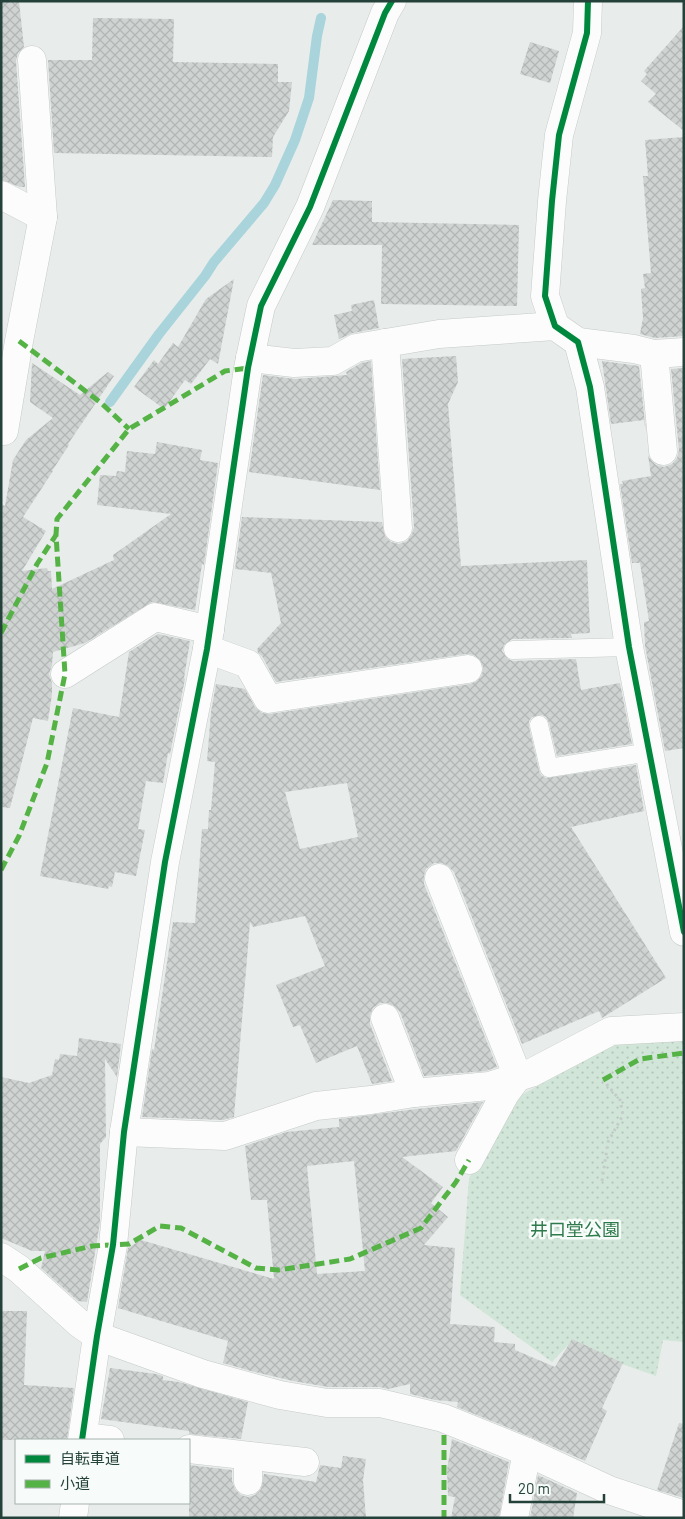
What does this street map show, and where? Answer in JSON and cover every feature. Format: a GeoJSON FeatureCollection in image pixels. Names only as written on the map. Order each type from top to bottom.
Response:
{"type":"FeatureCollection","features":[{"type":"Feature","properties":{"kind":"street"},"geometry":{"type":"LineString","coordinates":[[83,1439],[97,1336],[113,1244],[124,1132],[165,862],[209,640],[250,358],[261,306],[310,207],[385,13],[392,1]]}},
{"type":"Feature","properties":{"kind":"street"},"geometry":{"type":"LineString","coordinates":[[588,1],[587,33],[559,135],[545,296],[555,326],[578,342],[634,349],[654,354],[684,352]]}},
{"type":"Feature","properties":{"kind":"street"},"geometry":{"type":"LineString","coordinates":[[2,434],[18,341],[43,217],[32,60]]}},
{"type":"Feature","properties":{"kind":"street"},"geometry":{"type":"LineString","coordinates":[[1,194],[43,217]]}},
{"type":"Feature","properties":{"kind":"street"},"geometry":{"type":"LineString","coordinates":[[250,358],[294,363],[333,361],[356,348],[439,334],[555,326]]}},
{"type":"Feature","properties":{"kind":"street"},"geometry":{"type":"LineString","coordinates":[[578,342],[590,387],[629,647],[650,752],[673,813],[684,932]]}},
{"type":"Feature","properties":{"kind":"street"},"geometry":{"type":"LineString","coordinates":[[385,343],[398,528]]}},
{"type":"Feature","properties":{"kind":"street"},"geometry":{"type":"LineString","coordinates":[[654,354],[664,451]]}},
{"type":"Feature","properties":{"kind":"street"},"geometry":{"type":"LineString","coordinates":[[65,674],[155,617],[209,640],[248,664],[268,698],[468,669]]}},
{"type":"Feature","properties":{"kind":"street"},"geometry":{"type":"LineString","coordinates":[[439,878],[516,1072],[516,1079],[505,1094],[469,1160]]}},
{"type":"Feature","properties":{"kind":"street"},"geometry":{"type":"LineString","coordinates":[[385,1018],[414,1093]]}},
{"type":"Feature","properties":{"kind":"street"},"geometry":{"type":"LineString","coordinates":[[124,1132],[225,1136],[316,1106],[414,1093],[490,1086],[516,1079],[611,1031],[684,1027]]}},
{"type":"Feature","properties":{"kind":"street"},"geometry":{"type":"LineString","coordinates":[[1,1257],[19,1269],[80,1324],[97,1336],[203,1374],[280,1394],[327,1402],[380,1403],[443,1418],[527,1452],[609,1490],[684,1515]]}},
{"type":"Feature","properties":{"kind":"street"},"geometry":{"type":"LineString","coordinates":[[190,1449],[248,1468],[304,1462]]}},
{"type":"Feature","properties":{"kind":"street"},"geometry":{"type":"LineString","coordinates":[[514,1518],[527,1452]]}},
{"type":"Feature","properties":{"kind":"street"},"geometry":{"type":"LineString","coordinates":[[73,1518],[75,1504]]}},
{"type":"Feature","properties":{"kind":"lane"},"geometry":{"type":"LineString","coordinates":[[513,650],[629,647]]}},
{"type":"Feature","properties":{"kind":"lane"},"geometry":{"type":"LineString","coordinates":[[539,725],[549,768],[650,752]]}},
{"type":"Feature","properties":{"kind":"path"},"geometry":{"type":"LineString","coordinates":[[602,1181],[608,1142],[622,1114],[620,1100],[603,1080]]}},
{"type":"Feature","properties":{"kind":"green space","name":"井口堂公園"},"geometry":{"type":"Polygon","coordinates":[[[684,1037],[684,1342],[663,1340],[656,1376],[568,1345],[552,1362],[460,1295],[469,1178],[516,1098],[617,1041],[684,1037]]]}},
{"type":"Feature","properties":{"kind":"building"},"geometry":{"type":"Polygon","coordinates":[[[1,1],[19,1],[24,47],[18,53],[16,61],[25,187],[1,180],[1,1]]]}},
{"type":"Feature","properties":{"kind":"building"},"geometry":{"type":"Polygon","coordinates":[[[93,18],[174,19],[173,62],[278,64],[278,82],[292,82],[289,111],[273,137],[272,157],[54,153],[48,60],[92,60],[93,18]]]}},
{"type":"Feature","properties":{"kind":"building"},"geometry":{"type":"Polygon","coordinates":[[[684,26],[684,131],[648,102],[656,94],[641,81],[647,74],[644,71],[684,26]]]}},
{"type":"Feature","properties":{"kind":"building"},"geometry":{"type":"Polygon","coordinates":[[[530,42],[559,51],[550,83],[520,74],[530,42]]]}},
{"type":"Feature","properties":{"kind":"building"},"geometry":{"type":"Polygon","coordinates":[[[684,137],[684,336],[655,338],[640,334],[643,318],[641,289],[645,288],[643,274],[651,273],[643,176],[648,176],[645,140],[684,137]]]}},
{"type":"Feature","properties":{"kind":"building"},"geometry":{"type":"Polygon","coordinates":[[[333,200],[372,201],[372,222],[519,225],[517,306],[381,304],[382,245],[312,245],[333,200]]]}},
{"type":"Feature","properties":{"kind":"building"},"geometry":{"type":"Polygon","coordinates":[[[234,279],[218,364],[210,359],[191,384],[185,380],[164,409],[134,387],[154,360],[158,364],[173,343],[178,347],[206,299],[234,279]]]}},
{"type":"Feature","properties":{"kind":"building"},"geometry":{"type":"Polygon","coordinates":[[[374,300],[379,328],[353,333],[339,339],[334,315],[352,311],[351,305],[374,300]]]}},
{"type":"Feature","properties":{"kind":"building"},"geometry":{"type":"Polygon","coordinates":[[[456,356],[458,382],[448,404],[461,566],[587,560],[590,633],[571,634],[572,638],[512,639],[504,645],[502,651],[508,659],[513,661],[576,659],[581,690],[620,683],[632,744],[557,756],[546,717],[542,715],[532,717],[529,721],[529,727],[539,770],[541,775],[546,778],[636,765],[644,811],[571,827],[666,978],[602,1018],[599,1011],[522,1044],[454,872],[442,863],[434,863],[426,869],[424,884],[497,1067],[486,1071],[424,1076],[400,1012],[394,1006],[387,1003],[380,1003],[373,1008],[370,1024],[392,1081],[372,1084],[357,1046],[316,1063],[300,1025],[293,1027],[276,985],[325,966],[305,916],[253,927],[250,922],[234,1117],[223,1120],[142,1117],[173,922],[195,923],[202,829],[208,829],[209,810],[211,810],[215,762],[207,761],[211,712],[216,684],[245,689],[255,707],[262,713],[270,714],[470,684],[477,681],[482,675],[483,667],[480,660],[474,655],[466,654],[276,682],[257,649],[281,623],[271,573],[235,569],[242,517],[382,522],[385,536],[391,542],[399,544],[407,541],[414,527],[402,359],[456,356]],[[347,783],[285,792],[300,849],[358,837],[347,783]]]}},
{"type":"Feature","properties":{"kind":"building"},"geometry":{"type":"Polygon","coordinates":[[[371,361],[380,490],[249,472],[263,375],[295,379],[347,375],[346,372],[361,363],[371,361]]]}},
{"type":"Feature","properties":{"kind":"building"},"geometry":{"type":"Polygon","coordinates":[[[602,361],[639,366],[646,432],[644,420],[611,424],[602,361]]]}},
{"type":"Feature","properties":{"kind":"building"},"geometry":{"type":"Polygon","coordinates":[[[32,363],[80,395],[108,372],[114,376],[68,444],[23,517],[46,531],[22,571],[47,568],[48,571],[51,571],[52,589],[114,560],[113,555],[171,514],[97,505],[100,475],[116,476],[117,471],[125,472],[127,451],[155,454],[157,442],[202,450],[200,460],[218,463],[204,565],[202,564],[195,610],[152,602],[85,643],[53,652],[49,674],[52,683],[52,694],[48,721],[33,718],[10,808],[1,807],[1,504],[5,506],[13,460],[26,440],[53,418],[30,402],[32,363]]]}},
{"type":"Feature","properties":{"kind":"building"},"geometry":{"type":"Polygon","coordinates":[[[684,368],[684,748],[665,751],[645,646],[644,622],[649,621],[640,563],[632,563],[620,484],[623,484],[622,481],[651,476],[648,455],[656,465],[664,467],[672,464],[677,458],[679,450],[671,369],[684,368]]]}},
{"type":"Feature","properties":{"kind":"building"},"geometry":{"type":"Polygon","coordinates":[[[158,634],[190,641],[185,679],[163,783],[146,781],[138,829],[145,830],[136,876],[115,872],[112,887],[109,886],[108,889],[40,876],[73,708],[119,717],[129,652],[158,634]]]}},
{"type":"Feature","properties":{"kind":"building"},"geometry":{"type":"Polygon","coordinates":[[[79,1038],[121,1044],[117,1077],[105,1059],[106,1137],[100,1144],[100,1222],[87,1302],[78,1301],[41,1268],[45,1251],[32,1251],[1,1238],[1,1077],[29,1083],[52,1075],[55,1059],[59,1060],[60,1054],[77,1056],[79,1038]]]}},
{"type":"Feature","properties":{"kind":"building"},"geometry":{"type":"Polygon","coordinates":[[[483,1102],[456,1151],[402,1157],[443,1187],[431,1203],[448,1217],[424,1245],[455,1248],[450,1324],[495,1327],[494,1342],[515,1344],[515,1350],[555,1367],[572,1339],[623,1363],[602,1408],[607,1411],[585,1461],[457,1407],[458,1402],[435,1400],[410,1394],[410,1384],[388,1389],[380,1387],[328,1387],[293,1381],[223,1363],[228,1341],[118,1308],[128,1248],[141,1240],[274,1279],[267,1200],[251,1200],[245,1146],[286,1132],[339,1127],[339,1119],[483,1102]],[[354,1161],[307,1166],[317,1274],[365,1271],[354,1161]]]}},
{"type":"Feature","properties":{"kind":"building"},"geometry":{"type":"Polygon","coordinates":[[[1,1311],[27,1311],[24,1385],[74,1388],[67,1439],[1,1440],[1,1311]]]}},
{"type":"Feature","properties":{"kind":"building"},"geometry":{"type":"Polygon","coordinates":[[[110,1368],[156,1374],[163,1376],[163,1380],[179,1382],[248,1402],[241,1439],[189,1434],[189,1431],[101,1419],[110,1368]]]}},
{"type":"Feature","properties":{"kind":"building"},"geometry":{"type":"Polygon","coordinates":[[[679,1423],[684,1424],[684,1498],[657,1490],[679,1423]]]}},
{"type":"Feature","properties":{"kind":"building"},"geometry":{"type":"Polygon","coordinates":[[[452,1439],[509,1462],[499,1518],[451,1518],[455,1497],[448,1496],[447,1470],[452,1439]]]}},
{"type":"Feature","properties":{"kind":"building"},"geometry":{"type":"Polygon","coordinates":[[[343,1456],[366,1459],[363,1480],[366,1518],[189,1518],[190,1465],[232,1470],[232,1481],[235,1489],[241,1495],[248,1497],[255,1495],[261,1489],[264,1474],[316,1482],[320,1465],[341,1468],[343,1456]]]}},
{"type":"Feature","properties":{"kind":"building"},"geometry":{"type":"Polygon","coordinates":[[[538,1475],[577,1493],[573,1518],[530,1518],[538,1475]]]}},
{"type":"Feature","properties":{"kind":"waterway"},"geometry":{"type":"LineString","coordinates":[[110,402],[159,334],[214,262],[264,203],[275,185],[295,140],[309,98],[321,18]]}},
{"type":"Feature","properties":{"kind":"marked path"},"geometry":{"type":"LineString","coordinates":[[19,341],[100,402],[129,429]]}},
{"type":"Feature","properties":{"kind":"marked path"},"geometry":{"type":"LineString","coordinates":[[1,870],[19,836],[47,763],[65,674],[56,535],[57,519],[129,429],[225,371],[248,368]]}},
{"type":"Feature","properties":{"kind":"marked path"},"geometry":{"type":"LineString","coordinates":[[1,633],[37,564],[56,535]]}},
{"type":"Feature","properties":{"kind":"marked path"},"geometry":{"type":"LineString","coordinates":[[603,1080],[640,1059],[684,1053]]}},
{"type":"Feature","properties":{"kind":"marked path"},"geometry":{"type":"LineString","coordinates":[[19,1269],[41,1258],[92,1246],[129,1244],[160,1226],[181,1228],[256,1268],[278,1270],[350,1259],[421,1228],[456,1182],[469,1160]]}},
{"type":"Feature","properties":{"kind":"marked path"},"geometry":{"type":"LineString","coordinates":[[444,1435],[444,1518]]}},
{"type":"Feature","properties":{"kind":"cycle path"},"geometry":{"type":"LineString","coordinates":[[82,1439],[97,1336],[113,1245],[124,1132],[165,862],[207,649],[248,368],[261,306],[310,207],[385,13],[392,1]]}},
{"type":"Feature","properties":{"kind":"cycle path"},"geometry":{"type":"LineString","coordinates":[[588,1],[587,33],[559,135],[545,296],[555,326],[578,342],[590,387],[629,647],[684,932]]}}]}
